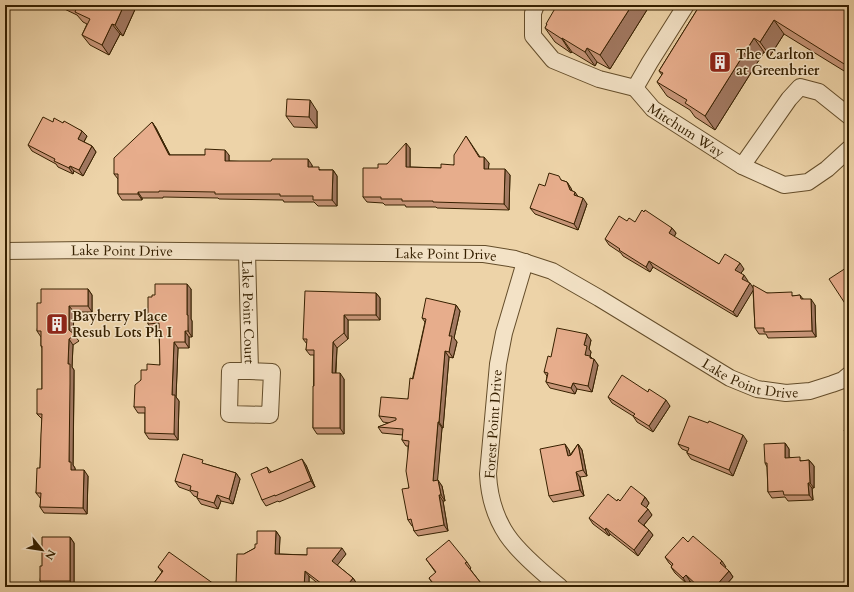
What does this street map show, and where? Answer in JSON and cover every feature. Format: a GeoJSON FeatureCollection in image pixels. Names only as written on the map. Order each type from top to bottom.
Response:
{"type":"FeatureCollection","features":[{"type":"Feature","properties":{"kind":"street"},"geometry":{"type":"LineString","coordinates":[[536,5],[533,12],[533,36],[553,60],[599,79],[635,88],[686,5]]}},
{"type":"Feature","properties":{"kind":"street"},"geometry":{"type":"LineString","coordinates":[[742,166],[789,99],[800,87],[819,92],[849,116]]}},
{"type":"Feature","properties":{"kind":"street","name":"Mitchum Way"},"geometry":{"type":"LineString","coordinates":[[635,88],[653,109],[742,166],[784,185],[808,182],[827,169],[849,149]]}},
{"type":"Feature","properties":{"kind":"street","name":"Lake Point Drive"},"geometry":{"type":"LineString","coordinates":[[5,251],[87,250],[484,254],[525,262],[552,271],[730,378],[756,389],[786,394],[810,391],[843,380],[849,376]]}},
{"type":"Feature","properties":{"kind":"street","name":"Lake Point Court"},"geometry":{"type":"LineString","coordinates":[[247,252],[250,371]]}},
{"type":"Feature","properties":{"kind":"street","name":"Forest Point Drive"},"geometry":{"type":"LineString","coordinates":[[525,262],[504,333],[498,364],[488,487],[498,518],[507,536],[520,551],[560,587]]}},
{"type":"Feature","properties":{"kind":"building"},"geometry":{"type":"Polygon","coordinates":[[[72,5],[124,5],[115,25],[112,24],[102,45],[82,35],[90,19],[75,12],[77,7],[72,5]]]}},
{"type":"Feature","properties":{"kind":"building"},"geometry":{"type":"Polygon","coordinates":[[[557,5],[632,5],[600,55],[587,48],[585,52],[545,28],[557,5]]]}},
{"type":"Feature","properties":{"kind":"building","name":"The Carlton at Greenbrier"},"geometry":{"type":"Polygon","coordinates":[[[700,5],[849,5],[849,67],[774,20],[760,42],[754,38],[705,116],[685,103],[687,100],[657,82],[663,73],[659,71],[700,5]]]}},
{"type":"Feature","properties":{"kind":"building"},"geometry":{"type":"Polygon","coordinates":[[[287,99],[310,100],[309,117],[286,116],[287,99]]]}},
{"type":"Feature","properties":{"kind":"building"},"geometry":{"type":"Polygon","coordinates":[[[43,117],[53,122],[54,118],[63,123],[64,121],[82,131],[78,139],[92,146],[79,170],[70,166],[69,168],[54,161],[55,159],[28,145],[43,117]]]}},
{"type":"Feature","properties":{"kind":"building"},"geometry":{"type":"Polygon","coordinates":[[[152,122],[169,155],[205,155],[205,149],[225,150],[225,161],[308,159],[308,167],[319,167],[319,170],[333,170],[332,200],[313,200],[313,196],[280,196],[280,194],[215,194],[215,192],[159,191],[138,192],[138,194],[118,194],[118,174],[114,174],[114,158],[152,122]]]}},
{"type":"Feature","properties":{"kind":"building"},"geometry":{"type":"Polygon","coordinates":[[[466,136],[479,157],[484,157],[484,169],[505,169],[504,204],[402,201],[402,199],[363,197],[363,168],[378,168],[378,164],[387,164],[406,143],[406,167],[441,168],[441,164],[454,165],[454,155],[466,136]]]}},
{"type":"Feature","properties":{"kind":"building"},"geometry":{"type":"Polygon","coordinates":[[[549,173],[559,176],[561,180],[567,182],[570,190],[575,192],[574,195],[583,198],[574,224],[530,208],[539,184],[545,186],[549,173]]]}},
{"type":"Feature","properties":{"kind":"building"},"geometry":{"type":"Polygon","coordinates":[[[642,210],[644,212],[645,210],[672,228],[669,233],[719,264],[725,254],[740,263],[735,270],[744,275],[742,279],[750,283],[733,312],[649,261],[646,267],[605,239],[619,216],[627,221],[629,218],[635,222],[642,210]]]}},
{"type":"Feature","properties":{"kind":"building"},"geometry":{"type":"Polygon","coordinates":[[[849,266],[849,307],[848,308],[829,279],[849,266]]]}},
{"type":"Feature","properties":{"kind":"building"},"geometry":{"type":"Polygon","coordinates":[[[155,284],[187,284],[188,331],[185,331],[185,342],[174,342],[172,395],[175,395],[174,434],[145,433],[145,407],[134,407],[135,385],[141,380],[141,370],[147,370],[147,364],[160,365],[159,323],[148,324],[148,297],[155,295],[155,284]]]}},
{"type":"Feature","properties":{"kind":"building"},"geometry":{"type":"Polygon","coordinates":[[[753,285],[767,293],[792,292],[792,296],[800,295],[801,299],[811,299],[812,331],[764,332],[764,328],[755,328],[753,285]]]}},
{"type":"Feature","properties":{"kind":"building"},"geometry":{"type":"Polygon","coordinates":[[[41,289],[88,289],[88,306],[69,306],[69,330],[75,335],[69,339],[69,462],[71,462],[71,470],[84,470],[83,508],[40,507],[41,493],[36,493],[37,468],[40,468],[42,414],[37,414],[37,389],[42,389],[41,331],[37,331],[37,303],[41,303],[41,289]]]}},
{"type":"Feature","properties":{"kind":"building"},"geometry":{"type":"Polygon","coordinates":[[[305,291],[376,293],[376,315],[344,315],[344,333],[333,342],[332,373],[340,373],[340,428],[313,428],[314,350],[306,350],[307,339],[303,339],[305,291]]]}},
{"type":"Feature","properties":{"kind":"building"},"geometry":{"type":"Polygon","coordinates":[[[426,298],[456,305],[449,336],[452,336],[449,352],[445,351],[433,481],[438,480],[444,525],[414,531],[411,519],[408,520],[402,489],[409,488],[406,471],[409,441],[402,440],[403,429],[378,427],[396,420],[396,418],[379,416],[381,397],[408,399],[410,378],[413,379],[426,319],[422,318],[426,298]]]}},
{"type":"Feature","properties":{"kind":"building"},"geometry":{"type":"Polygon","coordinates":[[[557,328],[587,334],[584,345],[587,346],[585,355],[594,359],[588,386],[573,383],[571,388],[546,382],[548,373],[544,372],[548,356],[551,357],[557,328]]]}},
{"type":"Feature","properties":{"kind":"building"},"geometry":{"type":"Polygon","coordinates":[[[622,375],[648,392],[649,389],[666,400],[649,426],[633,416],[635,414],[608,397],[622,375]]]}},
{"type":"Feature","properties":{"kind":"building"},"geometry":{"type":"Polygon","coordinates":[[[689,416],[708,423],[709,421],[743,435],[729,470],[687,453],[689,448],[678,444],[689,416]]]}},
{"type":"Feature","properties":{"kind":"building"},"geometry":{"type":"Polygon","coordinates":[[[849,427],[849,439],[844,430],[849,427]]]}},
{"type":"Feature","properties":{"kind":"building"},"geometry":{"type":"Polygon","coordinates":[[[785,443],[785,458],[800,457],[800,461],[809,460],[809,495],[784,495],[783,491],[768,492],[767,463],[765,463],[764,444],[785,443]]]}},
{"type":"Feature","properties":{"kind":"building"},"geometry":{"type":"Polygon","coordinates":[[[565,444],[568,456],[571,455],[578,444],[583,470],[576,472],[580,490],[549,496],[540,449],[565,444]]]}},
{"type":"Feature","properties":{"kind":"building"},"geometry":{"type":"Polygon","coordinates":[[[183,454],[203,460],[202,463],[236,473],[229,499],[217,495],[214,503],[197,498],[198,492],[190,490],[191,486],[175,481],[183,454]]]}},
{"type":"Feature","properties":{"kind":"building"},"geometry":{"type":"Polygon","coordinates":[[[302,459],[311,481],[262,500],[251,474],[267,467],[269,473],[302,459]]]}},
{"type":"Feature","properties":{"kind":"building"},"geometry":{"type":"Polygon","coordinates":[[[631,486],[645,497],[641,504],[648,509],[638,521],[649,530],[634,550],[606,528],[605,530],[589,518],[608,494],[617,501],[618,499],[620,501],[631,486]]]}},
{"type":"Feature","properties":{"kind":"building"},"geometry":{"type":"Polygon","coordinates":[[[257,531],[276,531],[275,554],[307,555],[307,548],[342,548],[332,561],[353,578],[346,587],[326,587],[305,571],[304,587],[236,585],[237,554],[244,554],[255,548],[255,544],[257,544],[257,531]]]}},
{"type":"Feature","properties":{"kind":"building"},"geometry":{"type":"Polygon","coordinates":[[[693,536],[722,561],[720,563],[729,571],[715,587],[699,587],[686,575],[683,578],[671,567],[673,564],[665,557],[683,537],[688,542],[693,536]]]}},
{"type":"Feature","properties":{"kind":"building"},"geometry":{"type":"Polygon","coordinates":[[[42,537],[70,537],[70,581],[40,581],[40,566],[42,566],[42,537]]]}},
{"type":"Feature","properties":{"kind":"building"},"geometry":{"type":"Polygon","coordinates":[[[449,540],[467,562],[465,563],[484,587],[436,587],[429,578],[436,572],[426,559],[449,540]]]}},
{"type":"Feature","properties":{"kind":"building"},"geometry":{"type":"Polygon","coordinates":[[[169,552],[214,584],[186,584],[191,587],[161,587],[154,583],[163,571],[158,567],[169,552]]]}},
{"type":"Feature","properties":{"kind":"place","name":"The Carlton at Greenbrier"},"geometry":{"type":"Point","coordinates":[720,62]}},
{"type":"Feature","properties":{"kind":"place","name":"Bayberry Place Resub Lots Ph I"},"geometry":{"type":"Point","coordinates":[57,324]}}]}
